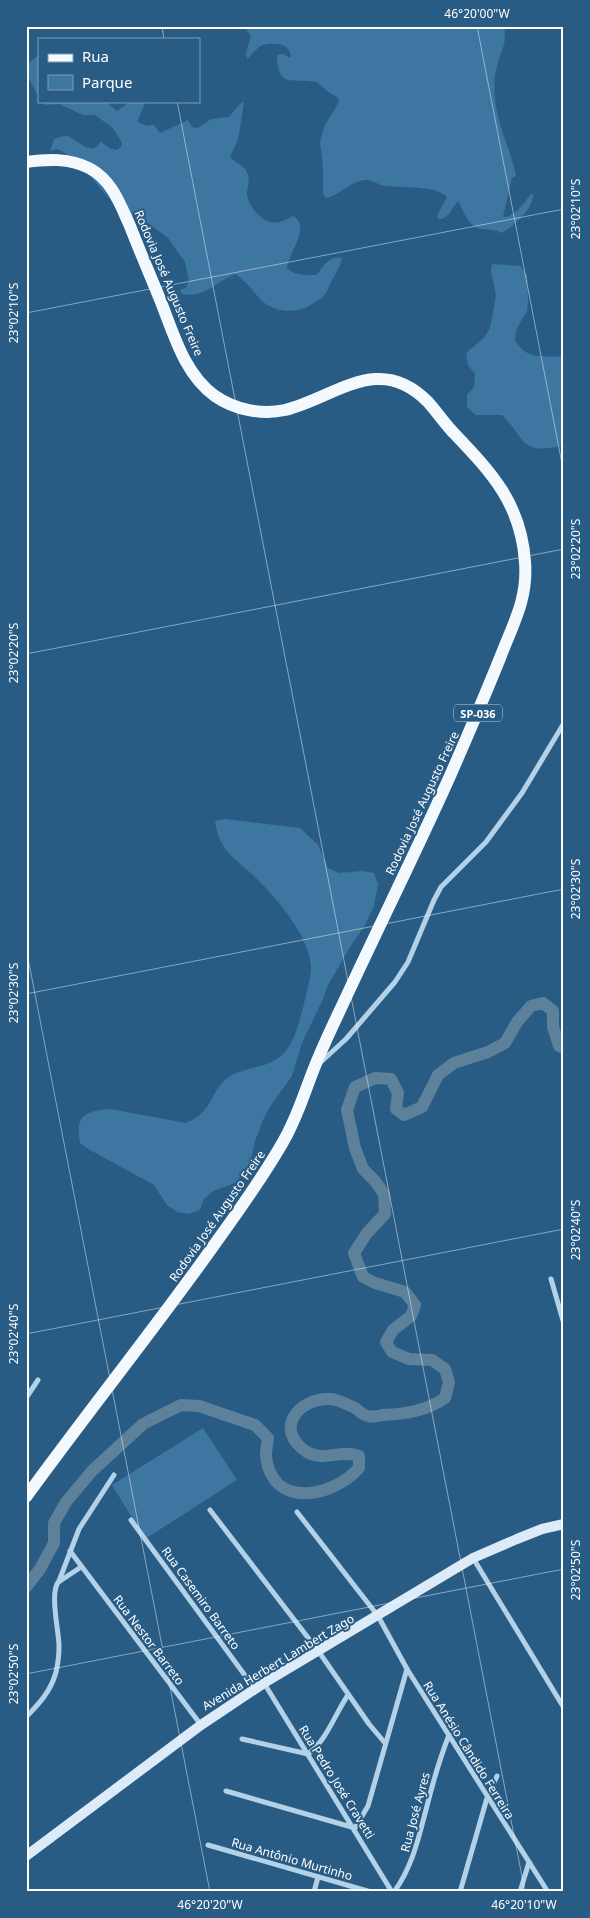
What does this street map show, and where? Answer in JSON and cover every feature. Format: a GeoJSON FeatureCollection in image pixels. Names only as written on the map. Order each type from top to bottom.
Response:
{"type":"FeatureCollection","features":[{"type":"Feature","properties":{"kind":"main road","name":"Rodovia José Augusto Freire"},"geometry":{"type":"LineString","coordinates":[[26,162],[65,160],[78,163],[93,170],[106,180],[122,208],[182,355],[199,382],[215,396],[231,405],[266,413],[287,410],[364,380],[382,378],[396,380],[412,388],[427,401],[479,459],[507,496],[523,540],[526,578],[520,612],[481,708],[314,1068],[299,1111],[262,1178],[160,1321],[78,1426],[26,1497]]}},
{"type":"Feature","properties":{"kind":"street"},"geometry":{"type":"LineString","coordinates":[[314,1068],[346,1039],[395,982],[408,962],[434,900],[442,887],[486,842],[522,793],[564,723]]}},
{"type":"Feature","properties":{"kind":"street"},"geometry":{"type":"LineString","coordinates":[[551,1279],[564,1324]]}},
{"type":"Feature","properties":{"kind":"street"},"geometry":{"type":"LineString","coordinates":[[26,1398],[38,1380]]}},
{"type":"Feature","properties":{"kind":"street"},"geometry":{"type":"LineString","coordinates":[[60,1582],[79,1529],[114,1475]]}},
{"type":"Feature","properties":{"kind":"street"},"geometry":{"type":"LineString","coordinates":[[210,1510],[319,1652],[368,1724],[385,1743]]}},
{"type":"Feature","properties":{"kind":"street","name":"Rua Anésio Cândido Ferreira"},"geometry":{"type":"LineString","coordinates":[[297,1512],[378,1616],[407,1669],[548,1892]]}},
{"type":"Feature","properties":{"kind":"street","name":"Rua Casemiro Barreto"},"geometry":{"type":"LineString","coordinates":[[131,1520],[260,1686]]}},
{"type":"Feature","properties":{"kind":"street","name":"Avenida Herbert Lambert Zago"},"geometry":{"type":"LineString","coordinates":[[26,1856],[200,1725],[260,1686],[474,1558],[517,1538],[564,1524]]}},
{"type":"Feature","properties":{"kind":"street","name":"Rua Nestor Barreto"},"geometry":{"type":"LineString","coordinates":[[70,1551],[200,1725]]}},
{"type":"Feature","properties":{"kind":"street"},"geometry":{"type":"LineString","coordinates":[[474,1558],[564,1708]]}},
{"type":"Feature","properties":{"kind":"street"},"geometry":{"type":"LineString","coordinates":[[26,1717],[50,1689],[56,1672],[59,1647],[56,1586],[82,1567]]}},
{"type":"Feature","properties":{"kind":"street"},"geometry":{"type":"LineString","coordinates":[[226,1791],[355,1828],[368,1806],[407,1669]]}},
{"type":"Feature","properties":{"kind":"street","name":"Rua Pedro José Cravetti"},"geometry":{"type":"LineString","coordinates":[[260,1686],[308,1754],[393,1892]]}},
{"type":"Feature","properties":{"kind":"street"},"geometry":{"type":"LineString","coordinates":[[242,1739],[308,1754],[318,1747],[338,1709],[348,1695]]}},
{"type":"Feature","properties":{"kind":"street","name":"Rua José Ayres"},"geometry":{"type":"LineString","coordinates":[[393,1892],[403,1879],[412,1860],[437,1767],[448,1735]]}},
{"type":"Feature","properties":{"kind":"street"},"geometry":{"type":"LineString","coordinates":[[460,1892],[487,1798],[497,1776]]}},
{"type":"Feature","properties":{"kind":"street","name":"Rua Antônio Murtinho"},"geometry":{"type":"LineString","coordinates":[[208,1845],[371,1892]]}},
{"type":"Feature","properties":{"kind":"street"},"geometry":{"type":"LineString","coordinates":[[520,1892],[529,1862]]}},
{"type":"Feature","properties":{"kind":"street"},"geometry":{"type":"LineString","coordinates":[[314,1892],[318,1877]]}},
{"type":"Feature","properties":{"kind":"green space"},"geometry":{"type":"Polygon","coordinates":[[[244,26],[504,26],[504,42],[495,76],[495,98],[498,118],[516,176],[512,178],[503,217],[515,212],[533,194],[530,206],[517,221],[502,233],[495,230],[477,228],[467,218],[458,201],[448,215],[438,219],[438,214],[447,197],[435,190],[384,186],[364,180],[326,198],[323,194],[320,141],[325,125],[339,102],[338,98],[317,82],[294,81],[283,77],[278,66],[277,55],[283,54],[290,58],[291,56],[288,49],[281,45],[264,45],[259,47],[247,59],[246,53],[251,36],[244,26]]]}},
{"type":"Feature","properties":{"kind":"green space"},"geometry":{"type":"Polygon","coordinates":[[[38,56],[38,96],[26,73],[26,65],[38,56]]]}},
{"type":"Feature","properties":{"kind":"green space"},"geometry":{"type":"Polygon","coordinates":[[[43,102],[106,102],[117,111],[130,102],[146,102],[137,122],[148,126],[154,125],[160,133],[188,120],[192,127],[198,128],[211,119],[229,117],[244,102],[238,140],[230,156],[247,172],[249,180],[248,199],[254,210],[263,219],[273,223],[293,216],[298,221],[300,233],[288,262],[287,268],[290,271],[316,275],[332,259],[342,258],[325,295],[303,309],[291,311],[278,310],[262,301],[235,274],[203,292],[190,295],[182,294],[180,290],[186,288],[189,281],[185,262],[168,238],[137,215],[125,217],[85,170],[62,151],[57,149],[50,151],[54,139],[66,136],[92,149],[101,142],[111,149],[117,150],[121,147],[122,143],[113,128],[95,115],[83,115],[59,104],[46,105],[43,102]]]}},
{"type":"Feature","properties":{"kind":"green space"},"geometry":{"type":"Polygon","coordinates":[[[492,264],[520,266],[527,275],[527,311],[516,330],[515,341],[525,352],[536,356],[564,357],[564,446],[549,448],[531,447],[521,439],[502,415],[476,415],[467,407],[467,395],[474,387],[475,374],[468,365],[466,353],[484,338],[490,328],[496,295],[491,271],[492,264]]]}},
{"type":"Feature","properties":{"kind":"green space"},"geometry":{"type":"Polygon","coordinates":[[[225,819],[300,828],[318,845],[328,868],[339,873],[362,871],[374,873],[378,884],[374,906],[364,927],[327,987],[302,1043],[292,1076],[264,1118],[255,1141],[250,1164],[235,1183],[213,1191],[204,1199],[200,1210],[188,1214],[177,1212],[167,1205],[154,1185],[80,1143],[79,1126],[81,1120],[88,1113],[110,1109],[186,1123],[202,1113],[225,1080],[238,1072],[275,1060],[286,1051],[293,1039],[310,979],[310,958],[299,931],[291,918],[262,884],[223,846],[215,821],[225,819]]]}},
{"type":"Feature","properties":{"kind":"green space"},"geometry":{"type":"Polygon","coordinates":[[[203,1428],[237,1480],[145,1539],[112,1485],[203,1428]]]}},
{"type":"Feature","properties":{"kind":"waterway"},"geometry":{"type":"LineString","coordinates":[[26,1587],[40,1569],[54,1543],[54,1523],[66,1502],[92,1471],[143,1424],[181,1405],[199,1406],[255,1425],[268,1438],[266,1457],[271,1474],[280,1485],[292,1491],[305,1493],[320,1491],[334,1486],[348,1478],[359,1468],[359,1456],[353,1454],[313,1455],[297,1443],[292,1434],[291,1425],[294,1417],[308,1404],[318,1400],[333,1399],[343,1402],[365,1415],[374,1416],[416,1411],[431,1406],[445,1398],[449,1382],[445,1369],[432,1360],[409,1359],[392,1352],[386,1342],[393,1330],[411,1316],[415,1305],[405,1292],[375,1283],[363,1277],[354,1253],[367,1233],[385,1214],[384,1194],[363,1169],[355,1148],[347,1110],[355,1087],[375,1078],[391,1079],[398,1093],[396,1109],[404,1115],[422,1107],[438,1075],[454,1063],[488,1052],[505,1043],[517,1022],[531,1006],[543,1003],[553,1011],[553,1027],[559,1046],[564,1048]]}}]}
